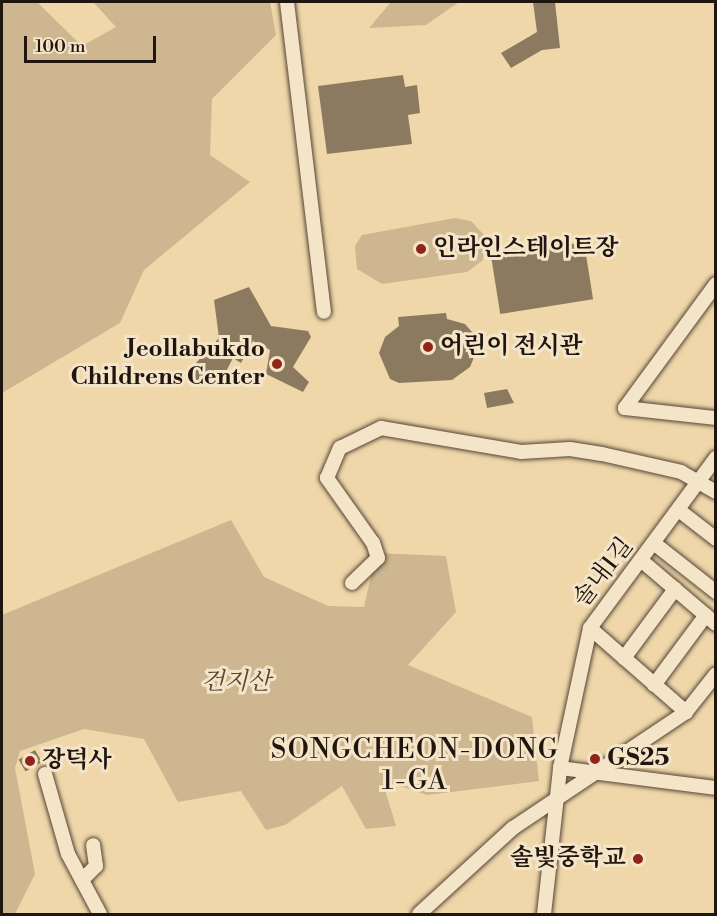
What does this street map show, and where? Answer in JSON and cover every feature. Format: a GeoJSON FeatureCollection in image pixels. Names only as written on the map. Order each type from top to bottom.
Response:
{"type":"FeatureCollection","features":[{"type":"Feature","properties":{"kind":"street"},"geometry":{"type":"LineString","coordinates":[[287,2],[324,312]]}},
{"type":"Feature","properties":{"kind":"street"},"geometry":{"type":"LineString","coordinates":[[716,284],[625,408],[716,418]]}},
{"type":"Feature","properties":{"kind":"street"},"geometry":{"type":"LineString","coordinates":[[352,583],[378,558],[373,543],[327,478],[340,448],[381,428],[521,452],[570,449],[603,454],[702,482],[716,492]]}},
{"type":"Feature","properties":{"kind":"street","name":"솔내1길"},"geometry":{"type":"LineString","coordinates":[[544,915],[560,768],[590,628],[702,482],[716,458]]}},
{"type":"Feature","properties":{"kind":"street"},"geometry":{"type":"LineString","coordinates":[[680,511],[716,539]]}},
{"type":"Feature","properties":{"kind":"street"},"geometry":{"type":"LineString","coordinates":[[655,544],[716,592]]}},
{"type":"Feature","properties":{"kind":"street"},"geometry":{"type":"LineString","coordinates":[[642,561],[711,620],[654,684]]}},
{"type":"Feature","properties":{"kind":"street"},"geometry":{"type":"LineString","coordinates":[[624,658],[675,589]]}},
{"type":"Feature","properties":{"kind":"street"},"geometry":{"type":"LineString","coordinates":[[590,628],[686,712]]}},
{"type":"Feature","properties":{"kind":"street"},"geometry":{"type":"LineString","coordinates":[[425,913],[457,874],[557,799],[686,712],[716,674]]}},
{"type":"Feature","properties":{"kind":"street"},"geometry":{"type":"LineString","coordinates":[[560,768],[716,788]]}},
{"type":"Feature","properties":{"kind":"street"},"geometry":{"type":"LineString","coordinates":[[45,774],[58,828],[100,915]]}},
{"type":"Feature","properties":{"kind":"street"},"geometry":{"type":"LineString","coordinates":[[82,880],[96,866],[93,844]]}},
{"type":"Feature","properties":{"kind":"green space"},"geometry":{"type":"Polygon","coordinates":[[[2,2],[37,2],[82,46],[116,27],[93,2],[270,2],[276,35],[212,99],[210,155],[250,182],[144,270],[120,323],[2,393],[2,2]]]}},
{"type":"Feature","properties":{"kind":"green space"},"geometry":{"type":"Polygon","coordinates":[[[391,2],[459,2],[426,25],[369,28],[391,2]]]}},
{"type":"Feature","properties":{"kind":"green space","name":"인라인스테이트장"},"geometry":{"type":"Polygon","coordinates":[[[455,218],[471,221],[485,236],[483,260],[467,272],[382,284],[357,269],[355,246],[362,235],[455,218]]]}},
{"type":"Feature","properties":{"kind":"green space","name":"건지산"},"geometry":{"type":"Polygon","coordinates":[[[231,520],[264,577],[328,606],[364,607],[376,553],[446,556],[456,612],[408,665],[532,717],[539,781],[427,795],[382,780],[396,826],[366,829],[342,786],[285,825],[266,830],[241,791],[178,802],[144,739],[84,729],[20,751],[15,768],[35,874],[15,914],[2,914],[2,615],[231,520]]]}},
{"type":"Feature","properties":{"kind":"building"},"geometry":{"type":"Polygon","coordinates":[[[533,2],[555,2],[560,48],[542,50],[511,68],[501,53],[537,32],[533,2]]]}},
{"type":"Feature","properties":{"kind":"building"},"geometry":{"type":"Polygon","coordinates":[[[403,75],[405,87],[417,85],[420,113],[408,115],[412,144],[327,154],[318,86],[403,75]]]}},
{"type":"Feature","properties":{"kind":"building"},"geometry":{"type":"Polygon","coordinates":[[[584,242],[593,299],[500,314],[491,257],[584,242]]]}},
{"type":"Feature","properties":{"kind":"building"},"geometry":{"type":"Polygon","coordinates":[[[249,287],[271,326],[308,331],[311,337],[293,367],[309,382],[303,392],[266,374],[270,350],[253,341],[241,363],[233,358],[218,387],[184,376],[219,338],[214,300],[249,287]]]}},
{"type":"Feature","properties":{"kind":"building","name":"어린이 전시관"},"geometry":{"type":"Polygon","coordinates":[[[446,313],[447,319],[465,324],[472,332],[477,350],[470,367],[452,380],[399,383],[390,379],[379,353],[385,337],[399,326],[398,317],[446,313]]]}},
{"type":"Feature","properties":{"kind":"building"},"geometry":{"type":"Polygon","coordinates":[[[507,389],[514,403],[487,408],[484,393],[507,389]]]}},
{"type":"Feature","properties":{"kind":"building","name":"장덕사"},"geometry":{"type":"Polygon","coordinates":[[[35,750],[42,762],[26,772],[19,760],[35,750]]]}},
{"type":"Feature","properties":{"kind":"building","name":"GS25"},"geometry":{"type":"Polygon","coordinates":[[[591,755],[599,756],[600,766],[587,765],[591,755]]]}},
{"type":"Feature","properties":{"kind":"place","name":"인라인스테이트장"},"geometry":{"type":"Point","coordinates":[421,249]}},
{"type":"Feature","properties":{"kind":"place","name":"어린이 전시관"},"geometry":{"type":"Point","coordinates":[428,347]}},
{"type":"Feature","properties":{"kind":"place","name":"Jeollabukdo Childrens Center"},"geometry":{"type":"Point","coordinates":[277,364]}},
{"type":"Feature","properties":{"kind":"place","name":"GS25"},"geometry":{"type":"Point","coordinates":[595,759]}},
{"type":"Feature","properties":{"kind":"place","name":"장덕사"},"geometry":{"type":"Point","coordinates":[30,761]}},
{"type":"Feature","properties":{"kind":"place","name":"솔빛중학교"},"geometry":{"type":"Point","coordinates":[638,859]}},
{"type":"Feature","properties":{"kind":"district","name":"SONGCHEON-DONG 1-GA"},"geometry":{"type":"Point","coordinates":[415,766]}}]}
